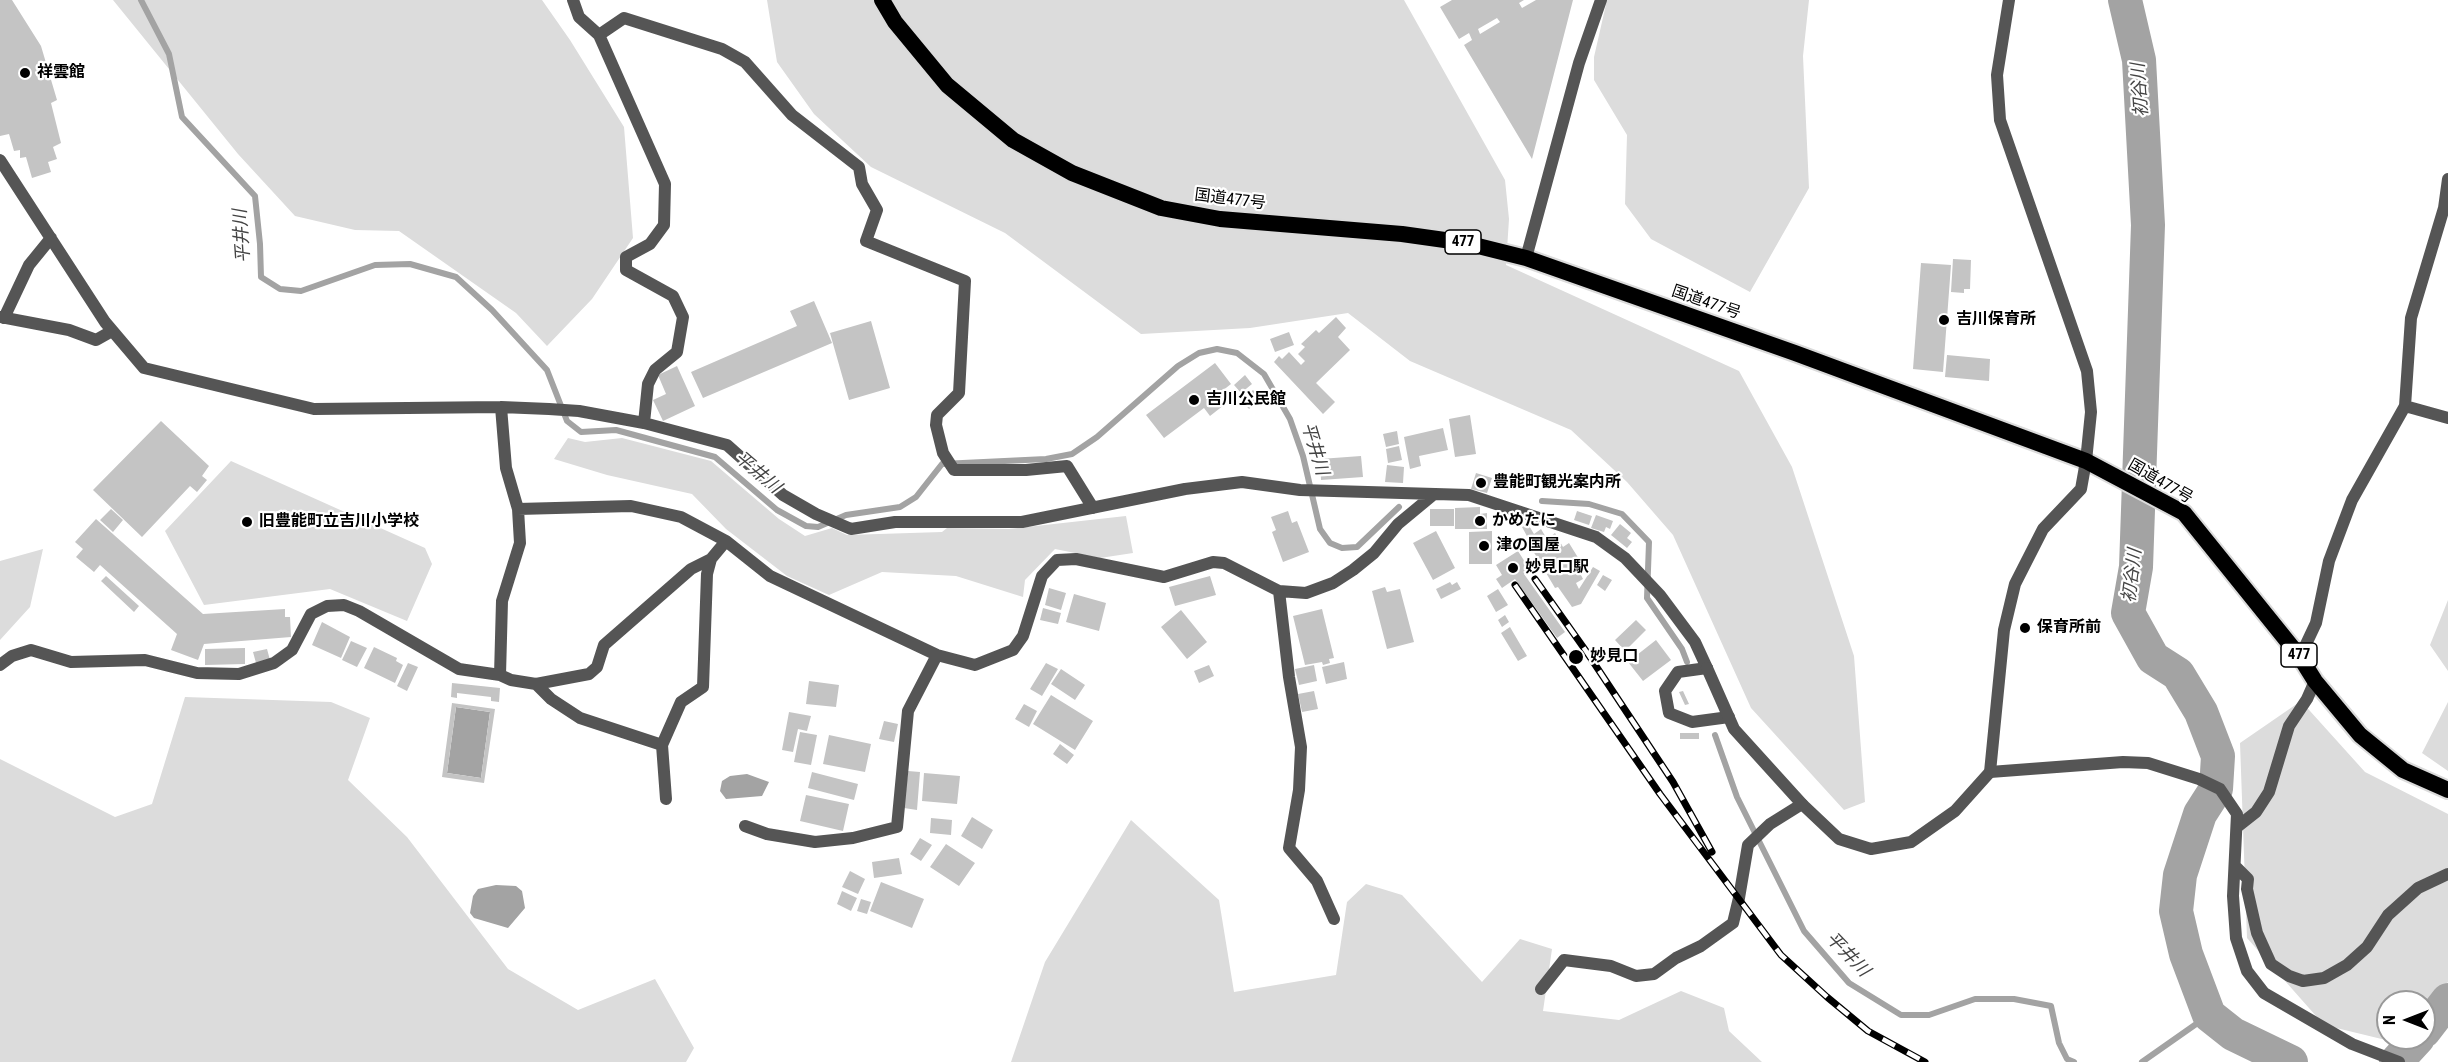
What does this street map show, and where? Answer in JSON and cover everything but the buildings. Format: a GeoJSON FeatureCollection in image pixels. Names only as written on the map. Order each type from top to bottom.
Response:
{"type":"FeatureCollection","features":[{"type":"Feature","properties":{"kind":"highway","name":"国道477号"},"geometry":{"type":"LineString","coordinates":[[882,0],[895,22],[947,85],[1013,140],[1072,173],[1161,208],[1220,219],[1402,234],[1466,243],[1526,258],[1795,353],[2086,461],[2184,513],[2360,735],[2403,770],[2448,790]]}},
{"type":"Feature","properties":{"kind":"street"},"geometry":{"type":"LineString","coordinates":[[573,0],[579,17],[599,35],[665,184],[664,225],[650,244],[626,257],[626,270],[673,296],[683,317],[677,352],[655,370],[648,384],[644,423]]}},
{"type":"Feature","properties":{"kind":"street"},"geometry":{"type":"LineString","coordinates":[[1526,258],[1579,63],[1601,0]]}},
{"type":"Feature","properties":{"kind":"street"},"geometry":{"type":"LineString","coordinates":[[0,160],[112,331],[144,368],[314,409],[501,407],[549,409],[579,411],[644,423],[727,445],[783,495],[816,514],[851,529],[895,522],[1022,522],[1185,489],[1242,482],[1300,490],[1469,495],[1596,537],[1625,558],[1660,595],[1695,642],[1734,729],[1802,804],[1839,839],[1871,849],[1911,842],[1955,811],[1990,772],[2004,630],[2015,584],[2043,529],[2081,489],[2086,461],[2091,412],[2087,371],[2000,120],[1997,75],[2009,0]]}},
{"type":"Feature","properties":{"kind":"street"},"geometry":{"type":"LineString","coordinates":[[599,35],[624,18],[722,49],[745,62],[792,115],[859,166],[862,184],[877,210],[866,241],[965,281],[959,393],[937,415],[936,424],[943,453],[954,470],[1026,470],[1067,466],[1093,508]]}},
{"type":"Feature","properties":{"kind":"street"},"geometry":{"type":"LineString","coordinates":[[2300,657],[2316,623],[2329,561],[2352,500],[2405,406],[2411,318],[2444,208],[2448,179]]}},
{"type":"Feature","properties":{"kind":"street"},"geometry":{"type":"LineString","coordinates":[[51,238],[29,265],[2,318],[69,330],[96,340],[112,331]]}},
{"type":"Feature","properties":{"kind":"street"},"geometry":{"type":"LineString","coordinates":[[2405,406],[2448,418]]}},
{"type":"Feature","properties":{"kind":"street"},"geometry":{"type":"LineString","coordinates":[[500,675],[502,601],[520,543],[518,509],[506,468],[501,407]]}},
{"type":"Feature","properties":{"kind":"street"},"geometry":{"type":"LineString","coordinates":[[518,509],[631,506],[681,517],[726,541],[770,576],[937,656],[975,664],[1013,650],[1023,636],[1041,576],[1057,560],[1076,559],[1164,577],[1213,562],[1224,563],[1279,591],[1306,593],[1333,583],[1374,553],[1398,524],[1433,495]]}},
{"type":"Feature","properties":{"kind":"street"},"geometry":{"type":"LineString","coordinates":[[666,799],[662,745],[681,702],[703,687],[706,574],[711,559],[726,541]]}},
{"type":"Feature","properties":{"kind":"street"},"geometry":{"type":"LineString","coordinates":[[0,665],[12,656],[31,651],[71,662],[145,660],[197,673],[238,674],[274,663],[292,651],[311,614],[327,606],[344,605],[359,611],[459,669],[500,675],[511,680],[536,684],[589,674],[597,667],[604,645],[691,569],[711,559]]}},
{"type":"Feature","properties":{"kind":"street"},"geometry":{"type":"LineString","coordinates":[[1279,591],[1289,676],[1301,747],[1299,790],[1289,848],[1317,881],[1334,919]]}},
{"type":"Feature","properties":{"kind":"street"},"geometry":{"type":"LineString","coordinates":[[745,826],[767,834],[815,842],[854,838],[897,827],[908,711],[937,656]]}},
{"type":"Feature","properties":{"kind":"street"},"geometry":{"type":"LineString","coordinates":[[1707,668],[1678,672],[1665,691],[1669,713],[1692,722],[1729,717]]}},
{"type":"Feature","properties":{"kind":"street"},"geometry":{"type":"LineString","coordinates":[[2237,828],[2256,812],[2269,792],[2289,726],[2307,699],[2315,681]]}},
{"type":"Feature","properties":{"kind":"street"},"geometry":{"type":"LineString","coordinates":[[536,684],[551,699],[580,718],[662,745]]}},
{"type":"Feature","properties":{"kind":"street"},"geometry":{"type":"LineString","coordinates":[[1990,772],[2148,763],[2199,778],[2220,789],[2237,814],[2234,896],[2236,938],[2247,971],[2264,993],[2352,1044],[2378,1052],[2399,1062]]}},
{"type":"Feature","properties":{"kind":"street"},"geometry":{"type":"LineString","coordinates":[[1541,989],[1564,960],[1611,966],[1636,976],[1654,974],[1676,958],[1701,946],[1733,922],[1748,845],[1770,824],[1802,804]]}},
{"type":"Feature","properties":{"kind":"street"},"geometry":{"type":"LineString","coordinates":[[2235,866],[2248,879],[2247,889],[2257,933],[2271,964],[2289,976],[2303,981],[2324,978],[2347,965],[2367,947],[2388,915],[2418,888],[2448,874]]}},
{"type":"Feature","properties":{"kind":"shaded area"},"geometry":{"type":"Polygon","coordinates":[[[113,0],[542,0],[570,40],[624,127],[633,238],[592,299],[547,346],[516,313],[399,231],[355,230],[295,216],[238,154],[113,0]]]}},
{"type":"Feature","properties":{"kind":"shaded area"},"geometry":{"type":"Polygon","coordinates":[[[767,0],[1404,0],[1505,180],[1509,219],[1506,265],[1739,371],[1792,467],[1854,656],[1865,802],[1844,810],[1751,708],[1673,535],[1627,482],[1571,430],[1410,361],[1348,313],[1250,328],[1141,334],[1005,233],[871,167],[814,114],[777,62],[767,0]]]}},
{"type":"Feature","properties":{"kind":"shaded area"},"geometry":{"type":"Polygon","coordinates":[[[1607,0],[1809,0],[1803,56],[1809,188],[1750,292],[1651,239],[1625,204],[1627,135],[1594,80],[1594,57],[1607,0]]]}},
{"type":"Feature","properties":{"kind":"shaded area"},"geometry":{"type":"Polygon","coordinates":[[[568,438],[585,442],[622,438],[711,461],[779,519],[805,536],[832,528],[847,535],[942,532],[947,528],[1009,529],[1126,516],[1133,553],[1100,558],[1055,549],[1025,580],[1023,597],[956,576],[882,572],[829,595],[787,576],[726,529],[692,494],[607,475],[554,459],[568,438]]]}},
{"type":"Feature","properties":{"kind":"shaded area"},"geometry":{"type":"Polygon","coordinates":[[[231,461],[425,548],[432,564],[407,621],[330,589],[204,605],[165,531],[231,461]]]}},
{"type":"Feature","properties":{"kind":"shaded area"},"geometry":{"type":"Polygon","coordinates":[[[43,549],[30,607],[0,640],[0,561],[43,549]]]}},
{"type":"Feature","properties":{"kind":"shaded area"},"geometry":{"type":"Polygon","coordinates":[[[2448,600],[2448,671],[2430,645],[2448,600]]]}},
{"type":"Feature","properties":{"kind":"shaded area"},"geometry":{"type":"Polygon","coordinates":[[[185,697],[331,702],[370,718],[348,780],[407,837],[508,969],[578,1010],[655,979],[694,1048],[686,1062],[0,1062],[0,759],[115,817],[152,804],[185,697]]]}},
{"type":"Feature","properties":{"kind":"shaded area"},"geometry":{"type":"Polygon","coordinates":[[[2301,701],[2365,772],[2448,814],[2448,982],[2436,996],[2436,990],[2376,990],[2376,1038],[2324,1025],[2247,938],[2240,743],[2301,701]]]}},
{"type":"Feature","properties":{"kind":"shaded area"},"geometry":{"type":"Polygon","coordinates":[[[2448,702],[2448,771],[2422,753],[2448,702]]]}},
{"type":"Feature","properties":{"kind":"shaded area"},"geometry":{"type":"Polygon","coordinates":[[[456,707],[490,712],[481,778],[447,773],[456,707]]]}},
{"type":"Feature","properties":{"kind":"shaded area"},"geometry":{"type":"Polygon","coordinates":[[[747,774],[769,782],[762,796],[726,799],[720,791],[722,781],[730,776],[747,774]]]}},
{"type":"Feature","properties":{"kind":"shaded area"},"geometry":{"type":"Polygon","coordinates":[[[1131,820],[1219,900],[1234,992],[1336,975],[1347,902],[1366,884],[1402,895],[1482,982],[1520,939],[1552,949],[1543,1011],[1619,1020],[1681,991],[1724,1008],[1729,1031],[1762,1062],[1011,1062],[1045,962],[1131,820]]]}},
{"type":"Feature","properties":{"kind":"shaded area"},"geometry":{"type":"Polygon","coordinates":[[[496,885],[516,886],[522,891],[525,908],[508,928],[474,918],[470,913],[473,896],[478,889],[496,885]]]}},
{"type":"Feature","properties":{"kind":"waterway","name":"平井川"},"geometry":{"type":"LineString","coordinates":[[141,0],[169,54],[182,117],[255,196],[261,277],[280,289],[301,291],[375,265],[410,264],[456,277],[492,310],[547,370],[567,421],[581,432],[616,430],[715,457],[777,510],[806,526],[818,527],[846,515],[900,507],[916,497],[942,464],[1046,459],[1072,454],[1097,437],[1178,366],[1199,353],[1217,349],[1237,353],[1264,374],[1290,419],[1303,456],[1320,529],[1330,543],[1342,548],[1357,547],[1399,507]]}},
{"type":"Feature","properties":{"kind":"waterway","name":"初谷川"},"geometry":{"type":"LineString","coordinates":[[2125,0],[2139,60],[2148,225],[2136,567],[2128,613],[2153,658],[2178,674],[2201,712],[2218,756],[2216,789],[2200,814],[2180,875],[2176,911],[2186,954],[2209,1015],[2233,1034],[2291,1062]]}},
{"type":"Feature","properties":{"kind":"waterway","name":"平井川"},"geometry":{"type":"LineString","coordinates":[[1542,501],[1589,504],[1622,514],[1649,542],[1647,598],[1682,649],[1687,662]]}},
{"type":"Feature","properties":{"kind":"waterway","name":"平井川"},"geometry":{"type":"LineString","coordinates":[[1715,735],[1737,797],[1804,931],[1849,983],[1901,1015],[1929,1015],[1975,999],[2014,999],[2051,1006],[2059,1043],[2067,1059],[2074,1062]]}},
{"type":"Feature","properties":{"kind":"waterway","name":"初谷川"},"geometry":{"type":"LineString","coordinates":[[2436,1016],[2448,1000]]}},
{"type":"Feature","properties":{"kind":"waterway","name":"平井川"},"geometry":{"type":"LineString","coordinates":[[2142,1062],[2209,1015]]}},
{"type":"Feature","properties":{"kind":"waterway","name":"初谷川"},"geometry":{"type":"LineString","coordinates":[[2396,1062],[2407,1050]]}},
{"type":"Feature","properties":{"kind":"railway"},"geometry":{"type":"LineString","coordinates":[[1535,579],[1673,782],[1712,852]]}},
{"type":"Feature","properties":{"kind":"railway"},"geometry":{"type":"LineString","coordinates":[[1515,585],[1660,794],[1781,955],[1868,1031],[1925,1062]]}},
{"type":"Feature","properties":{"kind":"place","name":"祥雲館"},"geometry":{"type":"Point","coordinates":[25,73]}},
{"type":"Feature","properties":{"kind":"place","name":"吉川保育所"},"geometry":{"type":"Point","coordinates":[1944,320]}},
{"type":"Feature","properties":{"kind":"place","name":"吉川公民館"},"geometry":{"type":"Point","coordinates":[1194,400]}},
{"type":"Feature","properties":{"kind":"place","name":"豊能町観光案内所"},"geometry":{"type":"Point","coordinates":[1481,483]}},
{"type":"Feature","properties":{"kind":"place","name":"かめたに"},"geometry":{"type":"Point","coordinates":[1480,521]}},
{"type":"Feature","properties":{"kind":"place","name":"旧豊能町立吉川小学校"},"geometry":{"type":"Point","coordinates":[247,522]}},
{"type":"Feature","properties":{"kind":"place","name":"津の国屋"},"geometry":{"type":"Point","coordinates":[1484,546]}},
{"type":"Feature","properties":{"kind":"place","name":"妙見口駅"},"geometry":{"type":"Point","coordinates":[1513,568]}},
{"type":"Feature","properties":{"kind":"place","name":"保育所前"},"geometry":{"type":"Point","coordinates":[2025,628]}},
{"type":"Feature","properties":{"kind":"place","name":"妙見口"},"geometry":{"type":"Point","coordinates":[1576,657]}}]}
